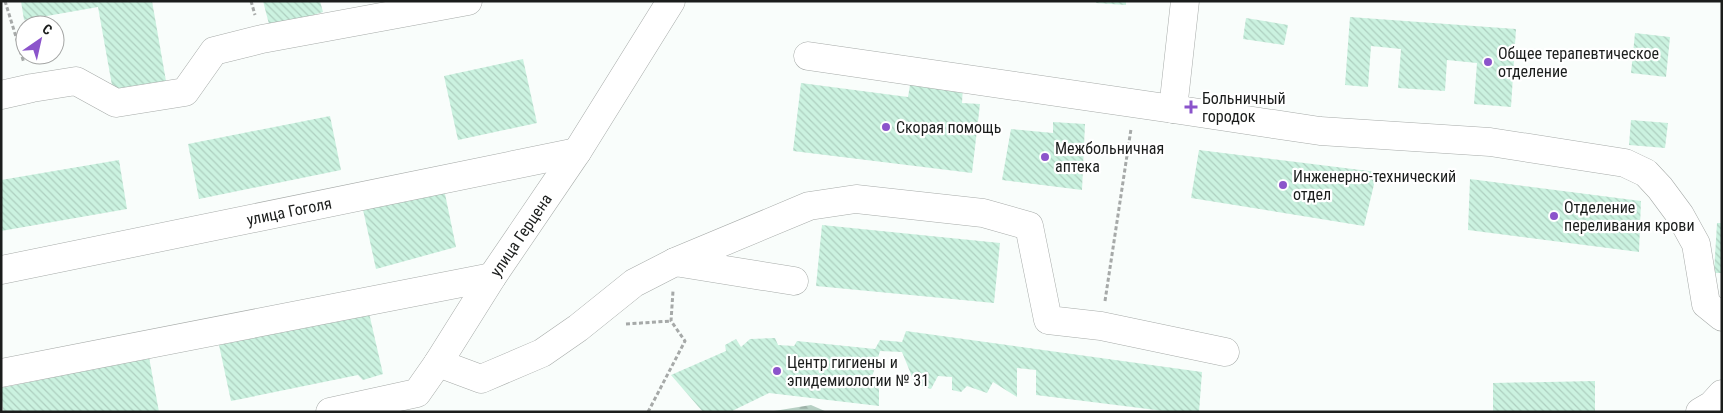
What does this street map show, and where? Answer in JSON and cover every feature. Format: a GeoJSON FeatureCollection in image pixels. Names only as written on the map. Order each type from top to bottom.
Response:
{"type":"FeatureCollection","features":[{"type":"Feature","properties":{"kind":"street"},"geometry":{"type":"LineString","coordinates":[[1,95],[76,81],[116,103],[185,92],[214,51],[262,39],[468,1]]}},
{"type":"Feature","properties":{"kind":"street","name":"улица Герцена"},"geometry":{"type":"LineString","coordinates":[[330,412],[417,393],[492,277],[577,152],[671,1]]}},
{"type":"Feature","properties":{"kind":"street"},"geometry":{"type":"LineString","coordinates":[[1173,109],[1185,1]]}},
{"type":"Feature","properties":{"kind":"street"},"geometry":{"type":"LineString","coordinates":[[808,56],[1320,131],[1490,142],[1625,163],[1646,173],[1660,188],[1680,216],[1696,244],[1706,304],[1722,317]]}},
{"type":"Feature","properties":{"kind":"street","name":"улица Гоголя"},"geometry":{"type":"LineString","coordinates":[[1,270],[577,152]]}},
{"type":"Feature","properties":{"kind":"street"},"geometry":{"type":"LineString","coordinates":[[438,363],[481,379],[542,353],[578,328],[634,283],[675,262],[809,206],[856,199],[983,213],[1028,226],[1048,320],[1101,326],[1225,352]]}},
{"type":"Feature","properties":{"kind":"street"},"geometry":{"type":"LineString","coordinates":[[675,262],[794,281]]}},
{"type":"Feature","properties":{"kind":"street"},"geometry":{"type":"LineString","coordinates":[[1,373],[492,277]]}},
{"type":"Feature","properties":{"kind":"street"},"geometry":{"type":"LineString","coordinates":[[1700,412],[1712,405],[1722,394]]}},
{"type":"Feature","properties":{"kind":"path"},"geometry":{"type":"LineString","coordinates":[[5,1],[32,88]]}},
{"type":"Feature","properties":{"kind":"path"},"geometry":{"type":"LineString","coordinates":[[1101,326],[1134,104]]}},
{"type":"Feature","properties":{"kind":"path"},"geometry":{"type":"LineString","coordinates":[[648,412],[685,341],[671,321],[675,262]]}},
{"type":"Feature","properties":{"kind":"green space"},"geometry":{"type":"Polygon","coordinates":[[[811,405],[827,412],[768,412],[811,405]]]}},
{"type":"Feature","properties":{"kind":"building"},"geometry":{"type":"Polygon","coordinates":[[[21,1],[152,1],[166,81],[113,91],[98,7],[52,15],[23,15],[21,1]]]}},
{"type":"Feature","properties":{"kind":"building"},"geometry":{"type":"Polygon","coordinates":[[[263,1],[320,1],[323,12],[270,28],[263,1]]]}},
{"type":"Feature","properties":{"kind":"building"},"geometry":{"type":"Polygon","coordinates":[[[1096,1],[1126,1],[1126,5],[1096,3],[1096,1]]]}},
{"type":"Feature","properties":{"kind":"building","name":"Общее терапевтическое отделение"},"geometry":{"type":"Polygon","coordinates":[[[1350,17],[1516,29],[1511,107],[1474,104],[1477,63],[1447,60],[1445,91],[1398,88],[1401,49],[1371,46],[1368,87],[1345,85],[1350,17]]]}},
{"type":"Feature","properties":{"kind":"building"},"geometry":{"type":"Polygon","coordinates":[[[1246,18],[1288,25],[1284,45],[1243,39],[1246,18]]]}},
{"type":"Feature","properties":{"kind":"building"},"geometry":{"type":"Polygon","coordinates":[[[1635,33],[1670,37],[1666,77],[1631,73],[1635,33]]]}},
{"type":"Feature","properties":{"kind":"building"},"geometry":{"type":"Polygon","coordinates":[[[523,59],[537,123],[458,140],[444,76],[523,59]]]}},
{"type":"Feature","properties":{"kind":"building","name":"Скорая помощь"},"geometry":{"type":"Polygon","coordinates":[[[911,79],[963,85],[962,103],[980,104],[972,173],[793,151],[801,83],[908,97],[911,79]]]}},
{"type":"Feature","properties":{"kind":"building"},"geometry":{"type":"Polygon","coordinates":[[[330,116],[341,170],[199,199],[188,144],[330,116]]]}},
{"type":"Feature","properties":{"kind":"building"},"geometry":{"type":"Polygon","coordinates":[[[1631,120],[1668,123],[1665,148],[1629,145],[1631,120]]]}},
{"type":"Feature","properties":{"kind":"building","name":"Межбольничная аптека"},"geometry":{"type":"Polygon","coordinates":[[[1053,122],[1085,124],[1082,190],[1002,180],[1011,129],[1053,133],[1053,122]]]}},
{"type":"Feature","properties":{"kind":"building","name":"Инженерно-технический отдел"},"geometry":{"type":"Polygon","coordinates":[[[1199,150],[1377,172],[1364,226],[1191,198],[1199,150]]]}},
{"type":"Feature","properties":{"kind":"building"},"geometry":{"type":"Polygon","coordinates":[[[119,160],[127,209],[1,231],[1,180],[119,160]]]}},
{"type":"Feature","properties":{"kind":"building","name":"Отделение переливания крови"},"geometry":{"type":"Polygon","coordinates":[[[1470,179],[1641,201],[1639,252],[1468,230],[1470,179]]]}},
{"type":"Feature","properties":{"kind":"building"},"geometry":{"type":"Polygon","coordinates":[[[444,189],[456,247],[376,269],[362,205],[444,189]]]}},
{"type":"Feature","properties":{"kind":"building"},"geometry":{"type":"Polygon","coordinates":[[[1717,223],[1722,223],[1722,273],[1714,273],[1717,223]]]}},
{"type":"Feature","properties":{"kind":"building"},"geometry":{"type":"Polygon","coordinates":[[[822,225],[1000,243],[994,303],[816,286],[822,225]]]}},
{"type":"Feature","properties":{"kind":"building"},"geometry":{"type":"Polygon","coordinates":[[[369,313],[383,374],[363,380],[358,375],[231,401],[219,345],[369,313]]]}},
{"type":"Feature","properties":{"kind":"building","name":"Центр гигиены и эпидемиологии № 31"},"geometry":{"type":"Polygon","coordinates":[[[906,331],[1202,372],[1199,412],[1172,412],[1036,395],[1036,370],[1017,368],[1017,397],[993,382],[987,393],[967,386],[961,392],[952,390],[952,377],[938,376],[931,389],[915,384],[902,352],[880,351],[871,380],[879,384],[879,406],[769,393],[730,412],[703,412],[671,375],[726,351],[725,345],[736,339],[741,347],[750,339],[775,338],[778,345],[794,346],[797,341],[875,349],[880,340],[902,342],[906,331]]]}},
{"type":"Feature","properties":{"kind":"building"},"geometry":{"type":"Polygon","coordinates":[[[149,357],[159,412],[3,412],[1,388],[149,357]]]}},
{"type":"Feature","properties":{"kind":"building"},"geometry":{"type":"Polygon","coordinates":[[[1595,381],[1595,412],[1493,412],[1493,383],[1595,381]]]}},
{"type":"Feature","properties":{"kind":"place","name":"Общее терапевтическое отделение"},"geometry":{"type":"Point","coordinates":[1488,62]}},
{"type":"Feature","properties":{"kind":"place","name":"Больничный городок"},"geometry":{"type":"Point","coordinates":[1191,107]}},
{"type":"Feature","properties":{"kind":"place","name":"Скорая помощь"},"geometry":{"type":"Point","coordinates":[886,127]}},
{"type":"Feature","properties":{"kind":"place","name":"Межбольничная аптека"},"geometry":{"type":"Point","coordinates":[1045,157]}},
{"type":"Feature","properties":{"kind":"place","name":"Инженерно-технический отдел"},"geometry":{"type":"Point","coordinates":[1283,185]}},
{"type":"Feature","properties":{"kind":"place","name":"Отделение переливания крови"},"geometry":{"type":"Point","coordinates":[1554,216]}},
{"type":"Feature","properties":{"kind":"place","name":"Центр гигиены и эпидемиологии № 31"},"geometry":{"type":"Point","coordinates":[777,371]}}]}
